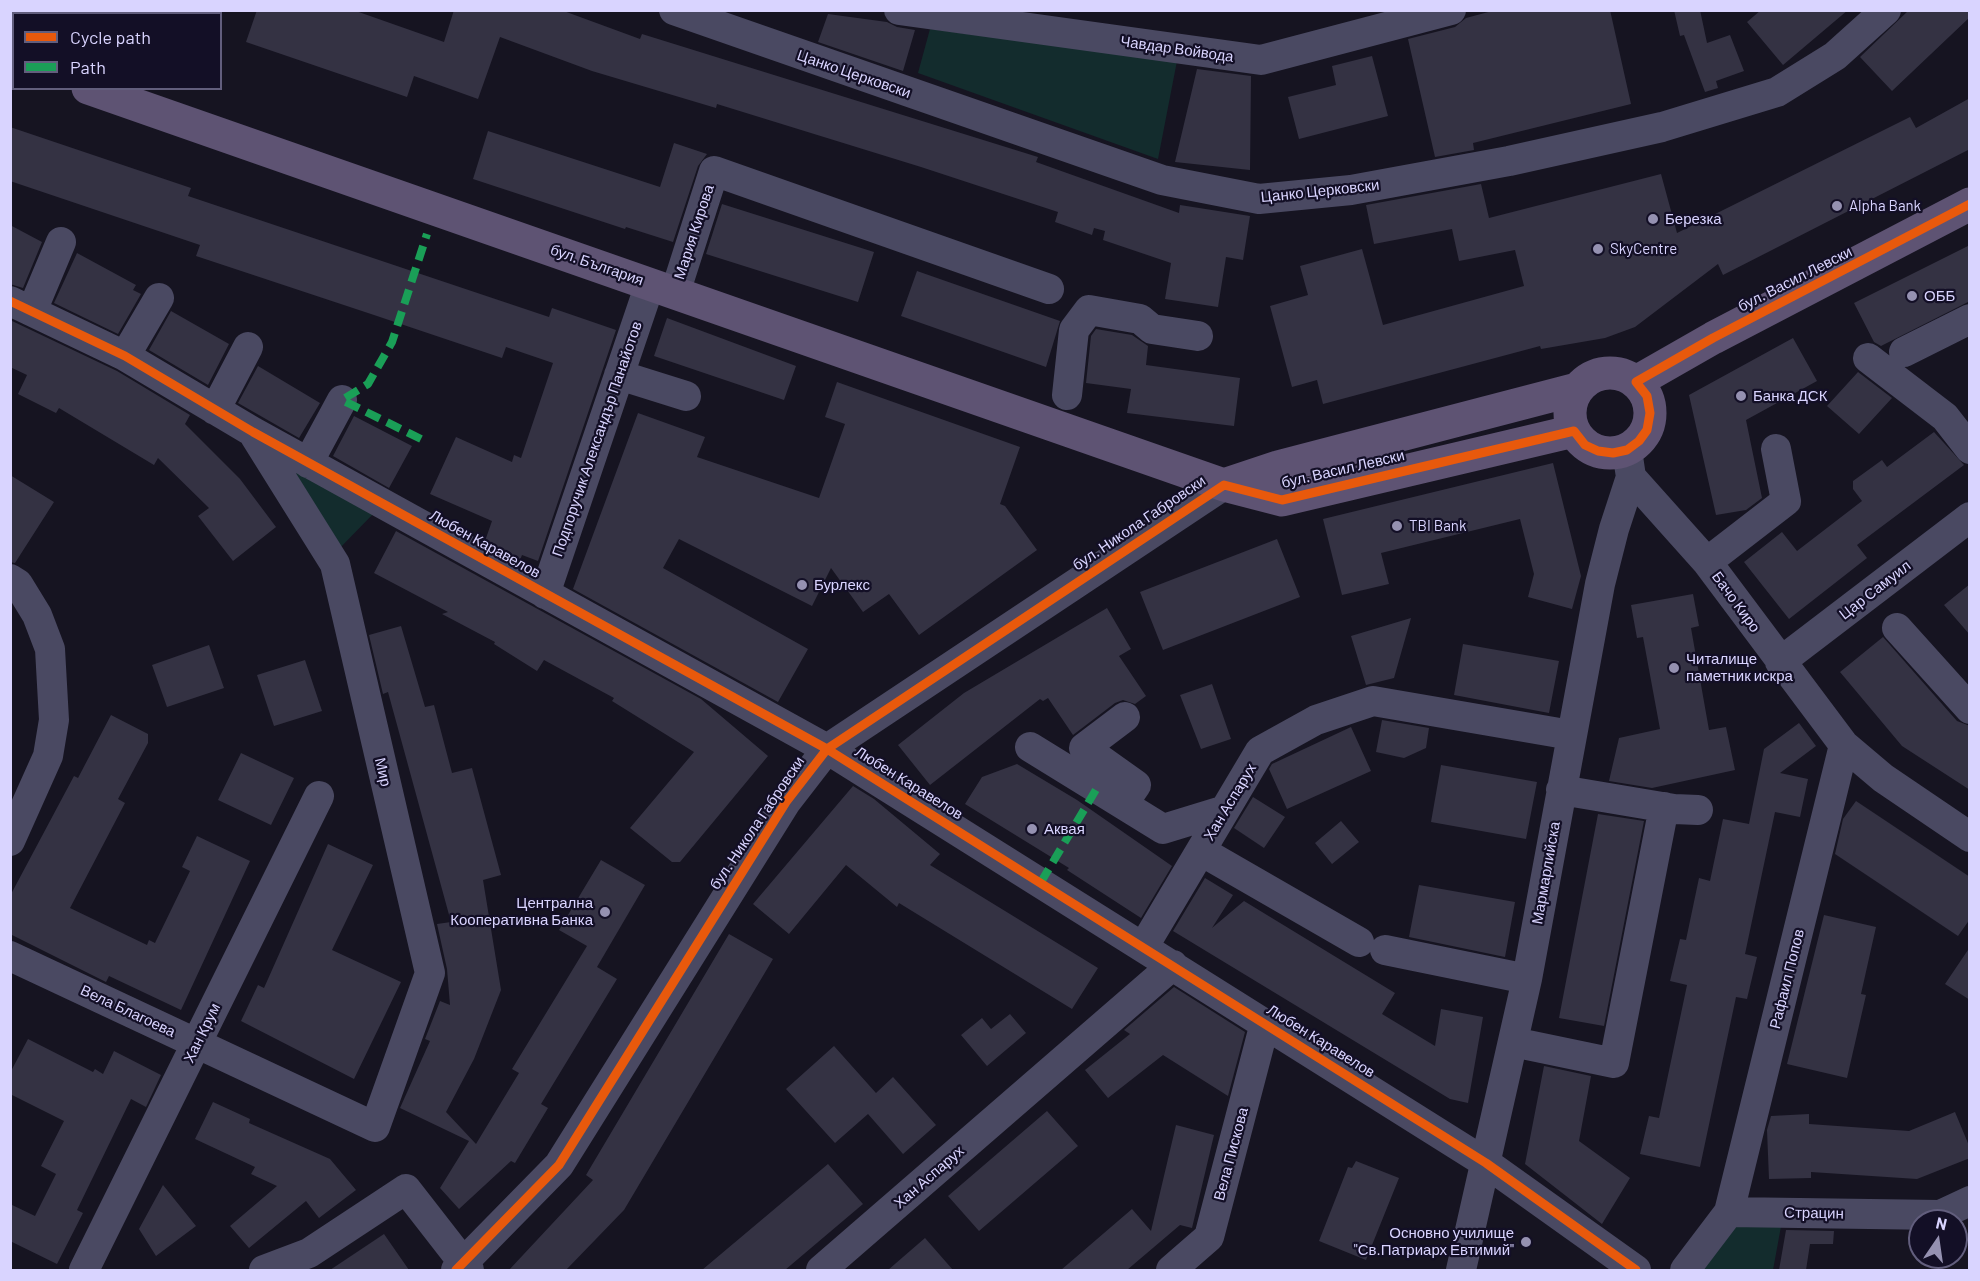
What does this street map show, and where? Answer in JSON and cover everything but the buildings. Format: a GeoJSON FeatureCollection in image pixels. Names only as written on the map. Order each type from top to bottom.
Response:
{"type":"FeatureCollection","features":[{"type":"Feature","properties":{"kind":"main road","name":"бул. България"},"geometry":{"type":"LineString","coordinates":[[94,90],[1224,485]]}},
{"type":"Feature","properties":{"kind":"main road","name":"бул. Васил Левски"},"geometry":{"type":"LineString","coordinates":[[1636,382],[1713,338],[1970,204]]}},
{"type":"Feature","properties":{"kind":"main road"},"geometry":{"type":"LineString","coordinates":[[1604,373],[1621,374],[1636,382],[1647,396],[1650,413],[1647,430],[1629,463],[1613,453],[1598,451],[1586,445],[1574,431],[1570,419],[1570,404],[1577,389],[1589,378],[1604,373]]}},
{"type":"Feature","properties":{"kind":"main road","name":"бул. Васил Левски"},"geometry":{"type":"LineString","coordinates":[[1224,485],[1278,467],[1577,389]]}},
{"type":"Feature","properties":{"kind":"main road","name":"бул. Васил Левски"},"geometry":{"type":"LineString","coordinates":[[1224,485],[1282,500],[1574,431]]}},
{"type":"Feature","properties":{"kind":"street","name":"Цанко Церковски"},"geometry":{"type":"LineString","coordinates":[[674,10],[1162,180],[1259,200],[1351,190],[1509,161],[1662,127],[1777,92],[1835,56],[1886,10]]}},
{"type":"Feature","properties":{"kind":"street","name":"Чавдар Войвода"},"geometry":{"type":"LineString","coordinates":[[899,10],[1261,60],[1451,10]]}},
{"type":"Feature","properties":{"kind":"street","name":"Мария Кирова"},"geometry":{"type":"LineString","coordinates":[[662,288],[714,171],[1049,289]]}},
{"type":"Feature","properties":{"kind":"street"},"geometry":{"type":"LineString","coordinates":[[21,306],[61,243]]}},
{"type":"Feature","properties":{"kind":"street","name":"Подпоручик Александър Панайотов"},"geometry":{"type":"LineString","coordinates":[[545,594],[619,375],[662,288]]}},
{"type":"Feature","properties":{"kind":"street"},"geometry":{"type":"LineString","coordinates":[[125,356],[159,298]]}},
{"type":"Feature","properties":{"kind":"street","name":"Любен Каравелов"},"geometry":{"type":"LineString","coordinates":[[21,306],[125,356],[308,463],[826,749],[1144,946],[1486,1163],[1636,1270]]}},
{"type":"Feature","properties":{"kind":"street"},"geometry":{"type":"LineString","coordinates":[[1067,395],[1074,330],[1089,310],[1140,319],[1152,328],[1198,336]]}},
{"type":"Feature","properties":{"kind":"street"},"geometry":{"type":"LineString","coordinates":[[1904,352],[1970,319]]}},
{"type":"Feature","properties":{"kind":"street"},"geometry":{"type":"LineString","coordinates":[[215,410],[248,347]]}},
{"type":"Feature","properties":{"kind":"street"},"geometry":{"type":"LineString","coordinates":[[1868,357],[1945,417],[1970,449]]}},
{"type":"Feature","properties":{"kind":"street"},"geometry":{"type":"LineString","coordinates":[[619,375],[686,396]]}},
{"type":"Feature","properties":{"kind":"street"},"geometry":{"type":"LineString","coordinates":[[308,463],[342,400]]}},
{"type":"Feature","properties":{"kind":"street","name":"Мир"},"geometry":{"type":"LineString","coordinates":[[253,432],[335,564],[430,973],[375,1126]]}},
{"type":"Feature","properties":{"kind":"street"},"geometry":{"type":"LineString","coordinates":[[1707,562],[1786,501],[1776,449]]}},
{"type":"Feature","properties":{"kind":"street","name":"Бачо Киро"},"geometry":{"type":"LineString","coordinates":[[1629,463],[1707,562],[1844,745],[1883,778],[1970,837]]}},
{"type":"Feature","properties":{"kind":"street","name":"Мармарлийска"},"geometry":{"type":"LineString","coordinates":[[1461,1270],[1527,979],[1600,584],[1629,463]]}},
{"type":"Feature","properties":{"kind":"street","name":"бул. Никола Габровски"},"geometry":{"type":"LineString","coordinates":[[463,1268],[559,1165],[780,811],[826,749],[1224,485]]}},
{"type":"Feature","properties":{"kind":"street","name":"Цар Самуил"},"geometry":{"type":"LineString","coordinates":[[1780,662],[1970,517]]}},
{"type":"Feature","properties":{"kind":"street"},"geometry":{"type":"LineString","coordinates":[[10,579],[18,584],[37,615],[50,649],[54,720],[48,756],[10,840]]}},
{"type":"Feature","properties":{"kind":"street"},"geometry":{"type":"LineString","coordinates":[[1897,628],[1970,709]]}},
{"type":"Feature","properties":{"kind":"street","name":"Хан Аспарух"},"geometry":{"type":"LineString","coordinates":[[1144,946],[1260,751],[1316,720],[1372,701],[1571,735]]}},
{"type":"Feature","properties":{"kind":"street"},"geometry":{"type":"LineString","coordinates":[[1123,804],[1136,785],[1084,748],[1125,717]]}},
{"type":"Feature","properties":{"kind":"street","name":"Рафаил Попов"},"geometry":{"type":"LineString","coordinates":[[1729,1212],[1844,745]]}},
{"type":"Feature","properties":{"kind":"street"},"geometry":{"type":"LineString","coordinates":[[1030,747],[1163,829],[1225,810]]}},
{"type":"Feature","properties":{"kind":"street"},"geometry":{"type":"LineString","coordinates":[[1561,790],[1664,807],[1698,810]]}},
{"type":"Feature","properties":{"kind":"street","name":"Хан Крум"},"geometry":{"type":"LineString","coordinates":[[84,1270],[320,796]]}},
{"type":"Feature","properties":{"kind":"street"},"geometry":{"type":"LineString","coordinates":[[1513,1042],[1614,1063],[1664,807]]}},
{"type":"Feature","properties":{"kind":"street"},"geometry":{"type":"LineString","coordinates":[[1201,851],[1372,946],[1527,979]]}},
{"type":"Feature","properties":{"kind":"street","name":"Вела Благоева"},"geometry":{"type":"LineString","coordinates":[[10,956],[375,1126]]}},
{"type":"Feature","properties":{"kind":"street","name":"Хан Аспарух"},"geometry":{"type":"LineString","coordinates":[[821,1270],[1173,965]]}},
{"type":"Feature","properties":{"kind":"street","name":"Вела Пискова"},"geometry":{"type":"LineString","coordinates":[[1171,1270],[1209,1237],[1265,1023]]}},
{"type":"Feature","properties":{"kind":"street"},"geometry":{"type":"LineString","coordinates":[[264,1270],[309,1253],[406,1189],[463,1268]]}},
{"type":"Feature","properties":{"kind":"street","name":"Страцин"},"geometry":{"type":"LineString","coordinates":[[1729,1212],[1940,1215],[1970,1201]]}},
{"type":"Feature","properties":{"kind":"street"},"geometry":{"type":"LineString","coordinates":[[1685,1270],[1729,1212]]}},
{"type":"Feature","properties":{"kind":"green space"},"geometry":{"type":"Polygon","coordinates":[[[930,29],[1177,61],[1158,159],[918,73],[930,29]]]}},
{"type":"Feature","properties":{"kind":"green space"},"geometry":{"type":"Polygon","coordinates":[[[294,471],[375,512],[337,551],[294,471]]]}},
{"type":"Feature","properties":{"kind":"green space"},"geometry":{"type":"Polygon","coordinates":[[[1732,1220],[1782,1221],[1773,1270],[1694,1270],[1732,1220]]]}},
{"type":"Feature","properties":{"kind":"marked path"},"geometry":{"type":"LineString","coordinates":[[421,439],[342,400],[368,384],[392,342],[427,234]]}},
{"type":"Feature","properties":{"kind":"marked path"},"geometry":{"type":"LineString","coordinates":[[1041,882],[1097,788]]}},
{"type":"Feature","properties":{"kind":"cycle path"},"geometry":{"type":"LineString","coordinates":[[456,1270],[559,1165],[786,802],[827,749],[1224,485],[1282,500],[1574,431],[1585,445],[1598,451],[1613,453],[1627,450],[1639,441],[1647,430],[1650,413],[1647,396],[1636,382],[1713,338],[1970,204]]}},
{"type":"Feature","properties":{"kind":"cycle path"},"geometry":{"type":"LineString","coordinates":[[10,301],[125,356],[253,432],[827,749],[1486,1163],[1636,1270]]}},
{"type":"Feature","properties":{"kind":"place","name":"Alpha Bank"},"geometry":{"type":"Point","coordinates":[1837,206]}},
{"type":"Feature","properties":{"kind":"place","name":"Березка"},"geometry":{"type":"Point","coordinates":[1653,219]}},
{"type":"Feature","properties":{"kind":"place","name":"SkyCentre"},"geometry":{"type":"Point","coordinates":[1598,249]}},
{"type":"Feature","properties":{"kind":"place","name":"ОББ"},"geometry":{"type":"Point","coordinates":[1912,296]}},
{"type":"Feature","properties":{"kind":"place","name":"Банка ДСК"},"geometry":{"type":"Point","coordinates":[1741,396]}},
{"type":"Feature","properties":{"kind":"place","name":"TBI Bank"},"geometry":{"type":"Point","coordinates":[1397,526]}},
{"type":"Feature","properties":{"kind":"place","name":"Бурлекс"},"geometry":{"type":"Point","coordinates":[802,585]}},
{"type":"Feature","properties":{"kind":"place","name":"Читалище паметник искра"},"geometry":{"type":"Point","coordinates":[1674,668]}},
{"type":"Feature","properties":{"kind":"place","name":"Аквая"},"geometry":{"type":"Point","coordinates":[1032,829]}},
{"type":"Feature","properties":{"kind":"place","name":"Централна Кооперативна Банка"},"geometry":{"type":"Point","coordinates":[605,912]}},
{"type":"Feature","properties":{"kind":"place","name":"Основно училище \"Св.Патриарх Евтимий\""},"geometry":{"type":"Point","coordinates":[1526,1242]}}]}
